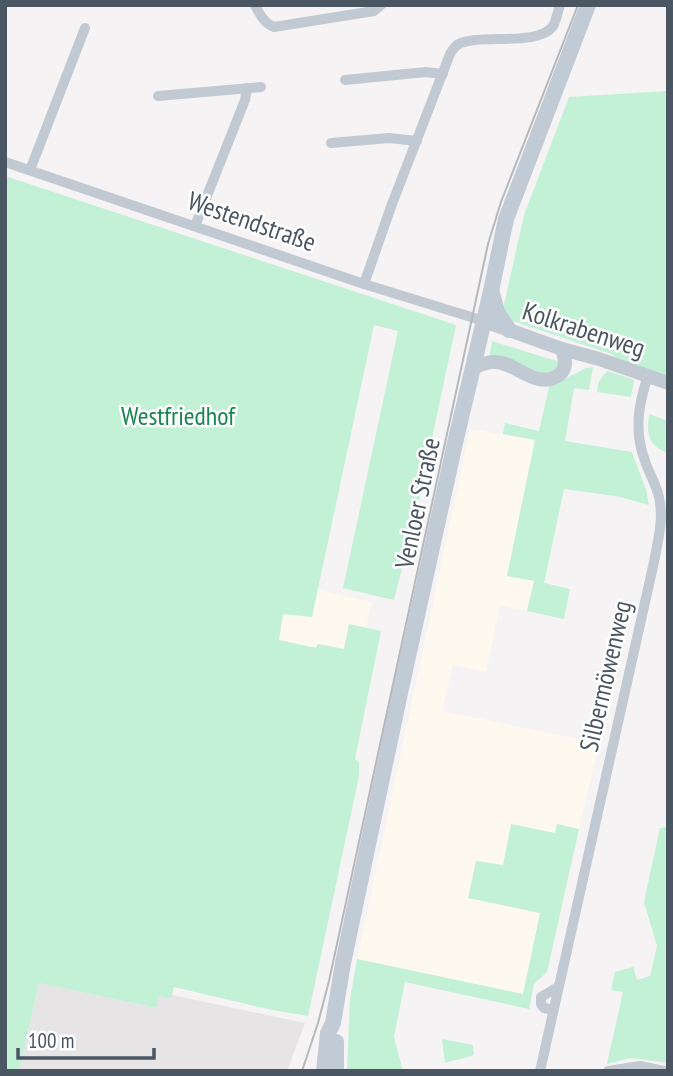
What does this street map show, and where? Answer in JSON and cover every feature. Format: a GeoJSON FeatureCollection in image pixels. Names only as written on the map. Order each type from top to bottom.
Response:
{"type":"FeatureCollection","features":[{"type":"Feature","properties":{"kind":"main road","name":"Venloer Straße"},"geometry":{"type":"LineString","coordinates":[[324,1071],[328,1033],[333,1023],[402,685],[506,219],[588,5]]}},
{"type":"Feature","properties":{"kind":"main road"},"geometry":{"type":"LineString","coordinates":[[491,291],[497,312],[509,330]]}},
{"type":"Feature","properties":{"kind":"main road","name":"Venloer Straße"},"geometry":{"type":"LineString","coordinates":[[333,1023],[336,1071]]}},
{"type":"Feature","properties":{"kind":"street"},"geometry":{"type":"LineString","coordinates":[[255,5],[262,19],[274,27],[374,11],[381,5]]}},
{"type":"Feature","properties":{"kind":"street"},"geometry":{"type":"LineString","coordinates":[[364,284],[450,54],[460,43],[544,33],[553,26],[560,5]]}},
{"type":"Feature","properties":{"kind":"street"},"geometry":{"type":"LineString","coordinates":[[30,170],[85,28]]}},
{"type":"Feature","properties":{"kind":"street"},"geometry":{"type":"LineString","coordinates":[[345,80],[426,72],[443,74]]}},
{"type":"Feature","properties":{"kind":"street"},"geometry":{"type":"LineString","coordinates":[[158,96],[261,87]]}},
{"type":"Feature","properties":{"kind":"street"},"geometry":{"type":"LineString","coordinates":[[195,226],[245,100],[247,88]]}},
{"type":"Feature","properties":{"kind":"street"},"geometry":{"type":"LineString","coordinates":[[331,144],[389,138],[417,141]]}},
{"type":"Feature","properties":{"kind":"street","name":"Westendstraße"},"geometry":{"type":"LineString","coordinates":[[5,162],[364,284],[484,321]]}},
{"type":"Feature","properties":{"kind":"street","name":"Kolkrabenweg"},"geometry":{"type":"LineString","coordinates":[[484,321],[668,383]]}},
{"type":"Feature","properties":{"kind":"street"},"geometry":{"type":"LineString","coordinates":[[561,373],[565,366],[562,349]]}},
{"type":"Feature","properties":{"kind":"street"},"geometry":{"type":"LineString","coordinates":[[473,368],[485,363],[501,363],[537,379],[545,379],[596,359]]}},
{"type":"Feature","properties":{"kind":"street","name":"Silbermöwenweg"},"geometry":{"type":"LineString","coordinates":[[540,1071],[660,529],[659,496],[638,437],[638,416],[648,376]]}},
{"type":"Feature","properties":{"kind":"street"},"geometry":{"type":"LineString","coordinates":[[608,1071],[640,1066],[664,1071]]}},
{"type":"Feature","properties":{"kind":"shaded area"},"geometry":{"type":"Polygon","coordinates":[[[470,429],[535,440],[507,575],[534,581],[527,611],[500,606],[486,672],[453,665],[442,711],[599,743],[579,829],[558,824],[555,834],[503,865],[476,861],[469,898],[541,913],[523,995],[357,959],[470,429]]]}},
{"type":"Feature","properties":{"kind":"shaded area"},"geometry":{"type":"Polygon","coordinates":[[[317,590],[372,602],[366,628],[349,624],[344,649],[319,644],[317,648],[279,640],[283,613],[312,617],[317,590]]]}},
{"type":"Feature","properties":{"kind":"shaded area"},"geometry":{"type":"Polygon","coordinates":[[[39,983],[155,1008],[159,996],[171,999],[172,995],[305,1023],[287,1071],[19,1071],[39,983]]]}},
{"type":"Feature","properties":{"kind":"green space"},"geometry":{"type":"Polygon","coordinates":[[[668,91],[668,378],[621,361],[611,354],[510,320],[503,309],[524,215],[569,97],[668,91]]]}},
{"type":"Feature","properties":{"kind":"green space","name":"Westfriedhof"},"geometry":{"type":"Polygon","coordinates":[[[5,176],[456,325],[416,514],[394,600],[343,588],[398,331],[374,325],[312,617],[283,614],[279,640],[316,648],[318,644],[344,649],[349,624],[381,631],[355,759],[359,762],[359,776],[308,1016],[174,987],[171,999],[159,996],[156,1008],[39,983],[19,1071],[5,1071],[5,176]]]}},
{"type":"Feature","properties":{"kind":"green space"},"geometry":{"type":"Polygon","coordinates":[[[492,341],[558,361],[560,367],[544,376],[489,359],[492,341]]]}},
{"type":"Feature","properties":{"kind":"green space"},"geometry":{"type":"Polygon","coordinates":[[[593,367],[589,390],[574,388],[565,441],[632,452],[649,505],[616,496],[564,489],[544,583],[570,589],[564,619],[527,611],[534,581],[507,576],[535,440],[503,434],[505,423],[539,431],[549,387],[593,367]]]}},
{"type":"Feature","properties":{"kind":"green space"},"geometry":{"type":"Polygon","coordinates":[[[608,371],[634,380],[631,397],[597,392],[600,380],[608,371]]]}},
{"type":"Feature","properties":{"kind":"green space"},"geometry":{"type":"Polygon","coordinates":[[[649,414],[668,421],[668,453],[656,446],[650,438],[649,414]]]}},
{"type":"Feature","properties":{"kind":"green space"},"geometry":{"type":"Polygon","coordinates":[[[511,824],[555,833],[557,824],[579,829],[547,972],[534,984],[529,1009],[405,982],[394,1037],[403,1071],[347,1071],[350,1000],[357,959],[523,994],[540,913],[468,898],[476,861],[503,865],[511,824]]]}},
{"type":"Feature","properties":{"kind":"green space"},"geometry":{"type":"Polygon","coordinates":[[[668,827],[668,1063],[631,1058],[607,1064],[623,992],[611,990],[615,972],[633,967],[637,980],[650,976],[657,946],[644,902],[660,828],[668,827]]]}},
{"type":"Feature","properties":{"kind":"green space"},"geometry":{"type":"Polygon","coordinates":[[[442,1039],[473,1045],[474,1055],[445,1063],[442,1039]]]}},
{"type":"Feature","properties":{"kind":"tram line"},"geometry":{"type":"LineString","coordinates":[[302,1071],[329,981],[488,244],[501,202],[578,5]]}}]}
